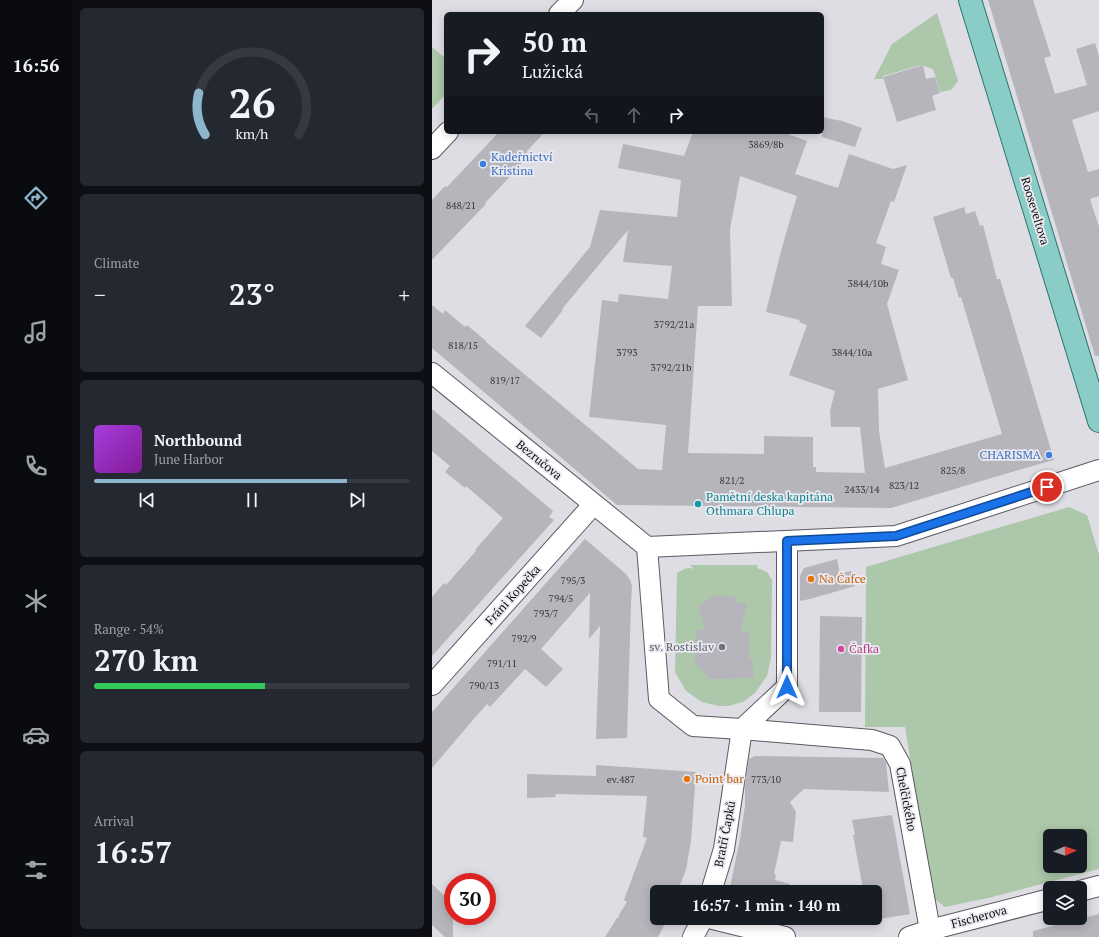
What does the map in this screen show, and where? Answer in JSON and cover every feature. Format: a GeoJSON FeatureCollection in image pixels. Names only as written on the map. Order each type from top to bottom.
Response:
{"type":"FeatureCollection","features":[{"type":"Feature","properties":{"kind":"main road","name":"Rooseveltova"},"geometry":{"type":"LineString","coordinates":[[970,0],[1099,421]]}},
{"type":"Feature","properties":{"kind":"street"},"geometry":{"type":"LineString","coordinates":[[562,12],[573,0]]}},
{"type":"Feature","properties":{"kind":"street"},"geometry":{"type":"LineString","coordinates":[[432,149],[446,134]]}},
{"type":"Feature","properties":{"kind":"street","name":"Bezručova"},"geometry":{"type":"LineString","coordinates":[[432,373],[646,547]]}},
{"type":"Feature","properties":{"kind":"street"},"geometry":{"type":"LineString","coordinates":[[646,547],[896,536],[1099,470]]}},
{"type":"Feature","properties":{"kind":"street","name":"Fráni Kopečka"},"geometry":{"type":"LineString","coordinates":[[432,685],[593,505]]}},
{"type":"Feature","properties":{"kind":"street"},"geometry":{"type":"LineString","coordinates":[[742,729],[787,687],[787,541]]}},
{"type":"Feature","properties":{"kind":"street","name":"Chelčického"},"geometry":{"type":"LineString","coordinates":[[646,547],[659,699],[693,726],[872,740],[890,746],[900,764],[930,930]]}},
{"type":"Feature","properties":{"kind":"street","name":"Bratří Čapků"},"geometry":{"type":"LineString","coordinates":[[713,885],[724,849],[742,729]]}},
{"type":"Feature","properties":{"kind":"street"},"geometry":{"type":"LineString","coordinates":[[1087,889],[1099,886]]}},
{"type":"Feature","properties":{"kind":"street","name":"Fischerova"},"geometry":{"type":"LineString","coordinates":[[909,937],[930,930],[961,930],[1043,901]]}},
{"type":"Feature","properties":{"kind":"street"},"geometry":{"type":"LineString","coordinates":[[693,937],[699,925]]}},
{"type":"Feature","properties":{"kind":"street"},"geometry":{"type":"LineString","coordinates":[[737,925],[785,937]]}},
{"type":"Feature","properties":{"kind":"green space"},"geometry":{"type":"Polygon","coordinates":[[[937,13],[958,81],[951,90],[940,92],[933,69],[921,65],[883,76],[883,79],[874,79],[892,44],[937,13]]]}},
{"type":"Feature","properties":{"kind":"green space"},"geometry":{"type":"Polygon","coordinates":[[[432,47],[444,57],[444,96],[432,108],[432,47]]]}},
{"type":"Feature","properties":{"kind":"green space"},"geometry":{"type":"Polygon","coordinates":[[[1069,507],[1087,515],[1099,555],[1099,869],[1087,872],[1087,829],[1043,829],[1043,873],[1084,873],[1053,881],[1043,881],[1043,884],[988,898],[945,907],[933,898],[905,727],[865,727],[866,567],[1069,507]]]}},
{"type":"Feature","properties":{"kind":"green space"},"geometry":{"type":"Polygon","coordinates":[[[690,565],[758,565],[757,568],[767,572],[772,580],[771,658],[767,676],[755,693],[743,702],[728,706],[719,706],[702,702],[686,691],[675,672],[677,573],[687,568],[694,569],[690,565]]]}},
{"type":"Feature","properties":{"kind":"building"},"geometry":{"type":"Polygon","coordinates":[[[988,0],[1033,0],[1051,56],[1044,58],[1055,94],[1087,85],[1076,49],[1095,43],[1099,56],[1099,111],[1072,120],[1088,172],[1099,169],[1099,196],[1090,199],[1099,227],[1099,356],[1095,356],[988,0]]]}},
{"type":"Feature","properties":{"kind":"building"},"geometry":{"type":"Polygon","coordinates":[[[923,65],[926,79],[935,77],[940,93],[932,96],[936,110],[897,122],[883,77],[923,65]]]}},
{"type":"Feature","properties":{"kind":"building"},"geometry":{"type":"Polygon","coordinates":[[[824,117],[842,121],[862,128],[855,147],[822,137],[822,134],[824,134],[824,117]]]}},
{"type":"Feature","properties":{"kind":"building"},"geometry":{"type":"Polygon","coordinates":[[[497,134],[543,134],[526,152],[529,155],[517,169],[485,203],[486,204],[432,260],[432,200],[445,186],[447,187],[497,134]]]}},
{"type":"Feature","properties":{"kind":"building"},"geometry":{"type":"Polygon","coordinates":[[[692,134],[788,134],[807,141],[795,174],[838,188],[849,154],[893,169],[907,165],[894,202],[891,201],[876,243],[886,247],[881,264],[899,270],[887,304],[908,380],[878,389],[879,431],[885,468],[1002,434],[961,297],[959,298],[953,278],[951,278],[933,217],[964,207],[966,214],[975,211],[980,226],[983,225],[997,279],[1000,279],[1054,460],[891,508],[617,505],[432,348],[432,305],[443,314],[445,310],[465,327],[467,325],[638,469],[662,470],[666,425],[589,417],[602,300],[618,302],[619,294],[668,299],[672,266],[623,262],[628,230],[562,309],[563,310],[541,338],[525,326],[590,247],[600,210],[677,217],[681,180],[618,168],[623,144],[684,156],[692,134]],[[740,176],[730,229],[732,306],[698,306],[688,453],[764,454],[764,436],[813,437],[813,467],[816,467],[816,472],[865,473],[860,427],[831,427],[830,411],[835,391],[789,375],[807,325],[799,322],[800,320],[766,312],[781,251],[797,196],[740,176]]]}},
{"type":"Feature","properties":{"kind":"building"},"geometry":{"type":"Polygon","coordinates":[[[432,409],[553,511],[549,517],[554,520],[432,656],[432,597],[444,583],[446,585],[503,518],[466,486],[465,488],[445,472],[450,466],[432,451],[432,409]]]}},
{"type":"Feature","properties":{"kind":"building"},"geometry":{"type":"Polygon","coordinates":[[[585,539],[626,574],[632,586],[627,738],[596,739],[600,626],[589,639],[590,593],[541,649],[563,669],[546,687],[525,669],[490,707],[487,704],[432,768],[432,712],[585,539]]]}},
{"type":"Feature","properties":{"kind":"building"},"geometry":{"type":"Polygon","coordinates":[[[837,559],[840,574],[851,571],[855,586],[800,601],[800,576],[804,568],[837,559]]]}},
{"type":"Feature","properties":{"kind":"building","name":"sv. Rostislav"},"geometry":{"type":"Polygon","coordinates":[[[714,595],[736,597],[736,602],[747,604],[740,631],[749,631],[749,659],[753,659],[753,678],[710,679],[695,663],[696,630],[706,630],[698,606],[714,595]]]}},
{"type":"Feature","properties":{"kind":"building","name":"Čafka"},"geometry":{"type":"Polygon","coordinates":[[[820,616],[862,617],[861,712],[819,712],[820,616]]]}},
{"type":"Feature","properties":{"kind":"building"},"geometry":{"type":"Polygon","coordinates":[[[755,756],[883,758],[886,762],[889,792],[804,789],[790,802],[796,812],[793,842],[781,841],[774,874],[776,875],[775,880],[790,885],[730,885],[740,839],[749,759],[755,756]]]}},
{"type":"Feature","properties":{"kind":"building"},"geometry":{"type":"Polygon","coordinates":[[[596,765],[696,772],[691,841],[686,870],[680,885],[650,885],[650,925],[664,925],[658,937],[605,937],[627,902],[624,900],[647,838],[643,837],[647,796],[556,794],[555,797],[527,798],[527,774],[596,776],[596,765]]]}},
{"type":"Feature","properties":{"kind":"building"},"geometry":{"type":"Polygon","coordinates":[[[892,815],[910,914],[882,918],[882,885],[862,885],[853,835],[855,835],[852,820],[892,815]]]}},
{"type":"Feature","properties":{"kind":"building"},"geometry":{"type":"Polygon","coordinates":[[[432,884],[444,895],[444,925],[453,925],[453,937],[445,937],[432,925],[432,884]]]}},
{"type":"Feature","properties":{"kind":"building"},"geometry":{"type":"Polygon","coordinates":[[[1099,914],[1099,937],[1033,937],[1033,931],[1056,925],[1087,925],[1087,917],[1099,914]]]}},
{"type":"Feature","properties":{"kind":"place","name":"Kadeřnictví Kristina"},"geometry":{"type":"Point","coordinates":[483,164]}},
{"type":"Feature","properties":{"kind":"place","name":"CHARISMA"},"geometry":{"type":"Point","coordinates":[1049,455]}},
{"type":"Feature","properties":{"kind":"place","name":"Pamětní deska kapitána Othmara Chlupa"},"geometry":{"type":"Point","coordinates":[698,504]}},
{"type":"Feature","properties":{"kind":"place","name":"Na Čafce"},"geometry":{"type":"Point","coordinates":[811,579]}},
{"type":"Feature","properties":{"kind":"place","name":"sv. Rostislav"},"geometry":{"type":"Point","coordinates":[722,647]}},
{"type":"Feature","properties":{"kind":"place","name":"Čafka"},"geometry":{"type":"Point","coordinates":[841,649]}},
{"type":"Feature","properties":{"kind":"place","name":"Point bar"},"geometry":{"type":"Point","coordinates":[687,779]}},
{"type":"Feature","properties":{"kind":"route"},"geometry":{"type":"LineString","coordinates":[[787,687],[787,541],[896,536],[1047,487]]}}]}
